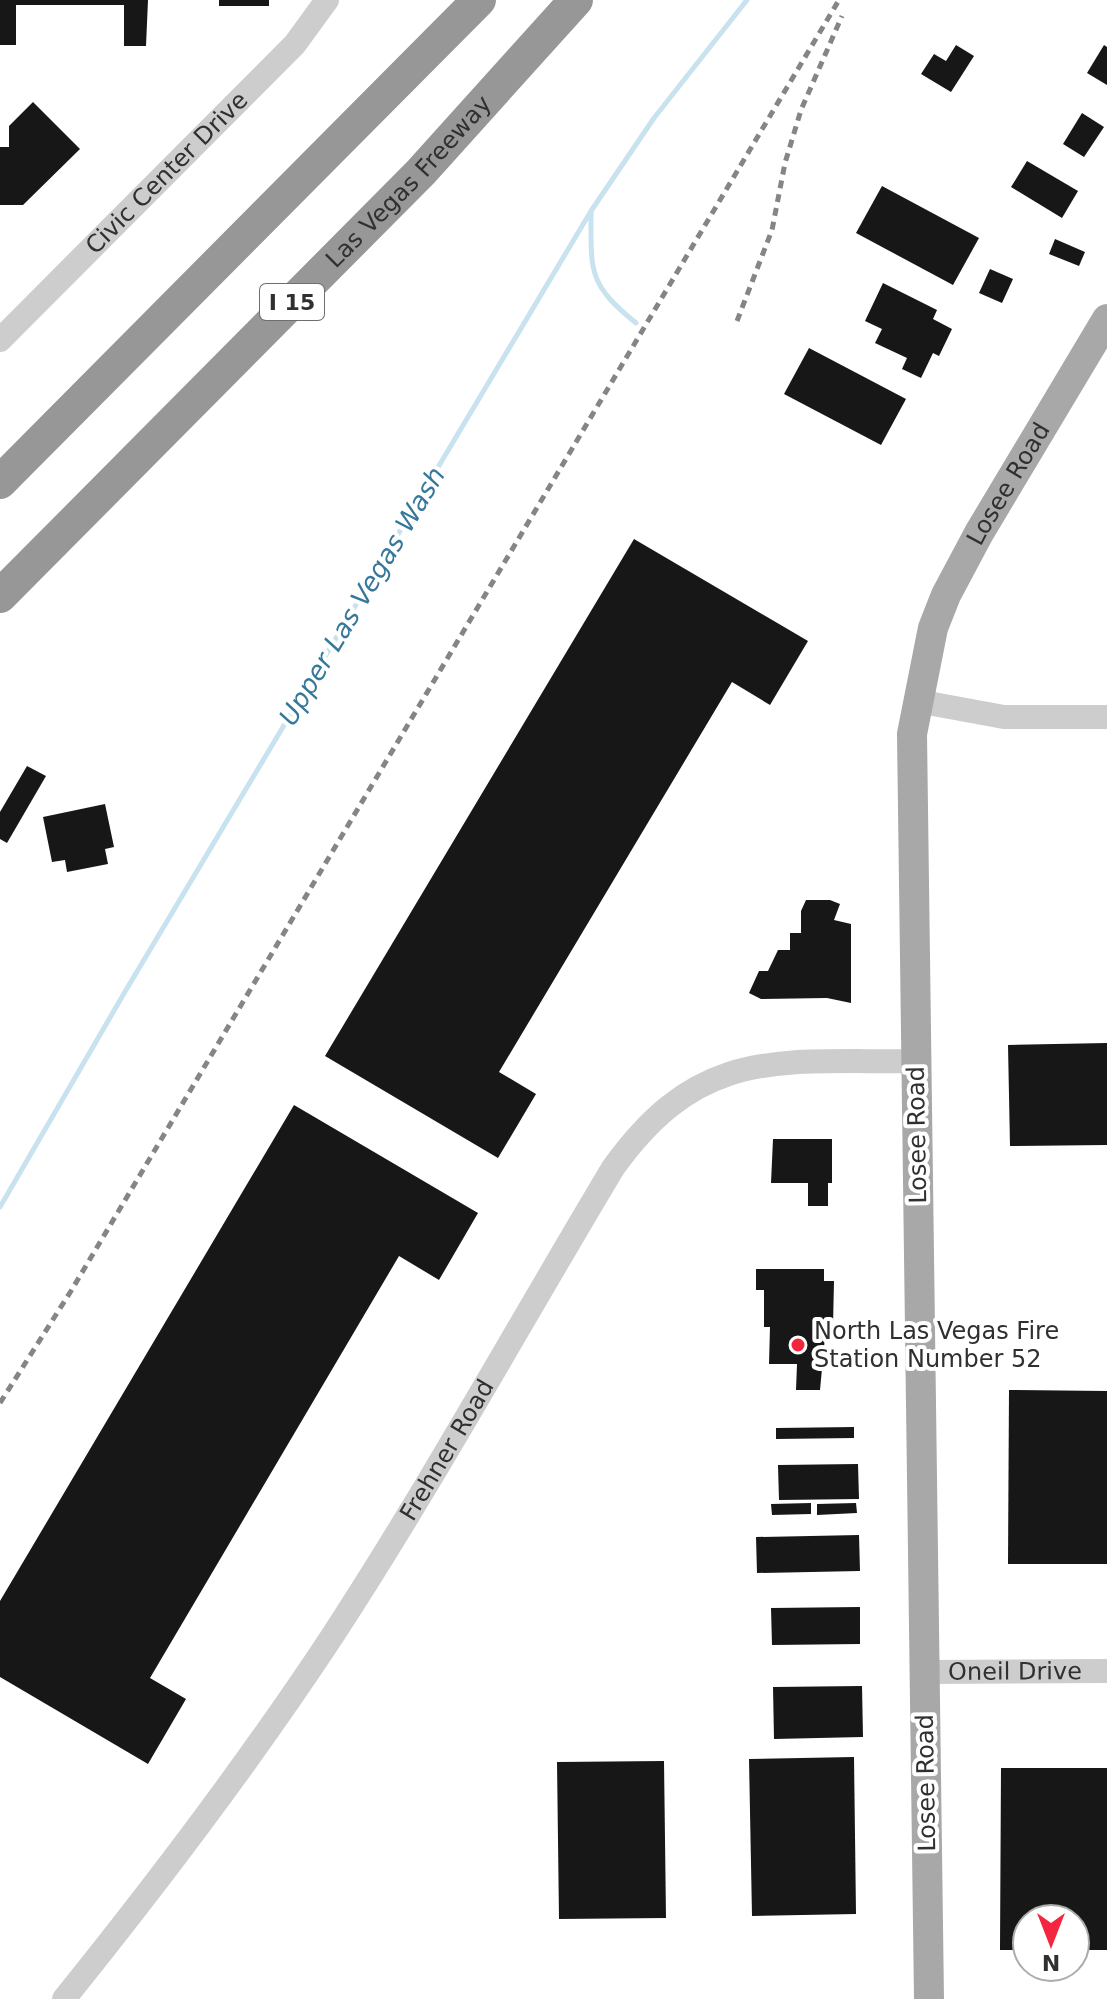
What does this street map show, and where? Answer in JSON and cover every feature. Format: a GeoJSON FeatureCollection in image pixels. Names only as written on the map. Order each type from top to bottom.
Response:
{"type":"FeatureCollection","features":[{"type":"Feature","properties":{"kind":"highway"},"geometry":{"type":"LineString","coordinates":[[0,482],[479,0]]}},
{"type":"Feature","properties":{"kind":"highway","name":"Las Vegas Freeway"},"geometry":{"type":"LineString","coordinates":[[0,596],[421,172],[576,0]]}},
{"type":"Feature","properties":{"kind":"main road","name":"Losee Road"},"geometry":{"type":"LineString","coordinates":[[929,1999],[912,753],[917,701],[933,628],[946,595],[979,533],[1107,319]]}},
{"type":"Feature","properties":{"kind":"street","name":"Civic Center Drive"},"geometry":{"type":"LineString","coordinates":[[0,340],[295,44],[327,0]]}},
{"type":"Feature","properties":{"kind":"street"},"geometry":{"type":"LineString","coordinates":[[917,701],[1004,717],[1107,717]]}},
{"type":"Feature","properties":{"kind":"street","name":"Frehner Road"},"geometry":{"type":"LineString","coordinates":[[64,1999],[156,1885],[310,1668],[613,1168],[650,1120],[703,1082],[748,1068],[794,1063],[916,1061]]}},
{"type":"Feature","properties":{"kind":"street","name":"Oneil Drive"},"geometry":{"type":"LineString","coordinates":[[925,1672],[1107,1671]]}},
{"type":"Feature","properties":{"kind":"building"},"geometry":{"type":"Polygon","coordinates":[[[0,0],[148,0],[146,46],[124,46],[124,5],[16,5],[16,45],[0,45],[0,0]]]}},
{"type":"Feature","properties":{"kind":"building"},"geometry":{"type":"Polygon","coordinates":[[[219,0],[269,0],[269,6],[219,6],[219,0]]]}},
{"type":"Feature","properties":{"kind":"building"},"geometry":{"type":"Polygon","coordinates":[[[956,45],[974,56],[951,92],[921,74],[934,54],[946,61],[956,45]]]}},
{"type":"Feature","properties":{"kind":"building"},"geometry":{"type":"Polygon","coordinates":[[[1104,45],[1107,47],[1107,85],[1087,73],[1104,45]]]}},
{"type":"Feature","properties":{"kind":"building"},"geometry":{"type":"Polygon","coordinates":[[[33,102],[80,149],[23,205],[0,205],[0,147],[9,147],[9,126],[33,102]]]}},
{"type":"Feature","properties":{"kind":"building"},"geometry":{"type":"Polygon","coordinates":[[[1082,113],[1104,127],[1084,157],[1063,144],[1082,113]]]}},
{"type":"Feature","properties":{"kind":"building"},"geometry":{"type":"Polygon","coordinates":[[[1027,161],[1078,191],[1062,218],[1011,187],[1027,161]]]}},
{"type":"Feature","properties":{"kind":"building"},"geometry":{"type":"Polygon","coordinates":[[[882,186],[979,238],[953,285],[856,233],[882,186]]]}},
{"type":"Feature","properties":{"kind":"building"},"geometry":{"type":"Polygon","coordinates":[[[1055,239],[1085,252],[1079,266],[1049,254],[1055,239]]]}},
{"type":"Feature","properties":{"kind":"building"},"geometry":{"type":"Polygon","coordinates":[[[990,269],[1013,279],[1002,303],[979,293],[990,269]]]}},
{"type":"Feature","properties":{"kind":"building"},"geometry":{"type":"Polygon","coordinates":[[[883,283],[937,310],[933,319],[952,329],[939,356],[933,353],[921,378],[902,369],[907,358],[875,343],[882,329],[865,321],[883,283]]]}},
{"type":"Feature","properties":{"kind":"building"},"geometry":{"type":"Polygon","coordinates":[[[809,348],[906,399],[881,445],[784,394],[809,348]]]}},
{"type":"Feature","properties":{"kind":"building"},"geometry":{"type":"Polygon","coordinates":[[[634,539],[808,641],[770,705],[732,682],[499,1072],[536,1094],[498,1158],[325,1056],[634,539]]]}},
{"type":"Feature","properties":{"kind":"building"},"geometry":{"type":"Polygon","coordinates":[[[27,766],[46,776],[7,843],[0,839],[0,812],[27,766]]]}},
{"type":"Feature","properties":{"kind":"building"},"geometry":{"type":"Polygon","coordinates":[[[105,804],[114,847],[105,849],[108,864],[67,872],[65,860],[52,862],[43,817],[105,804]]]}},
{"type":"Feature","properties":{"kind":"building"},"geometry":{"type":"Polygon","coordinates":[[[806,900],[830,900],[840,904],[834,920],[851,924],[851,1003],[827,998],[761,999],[749,993],[759,971],[768,971],[778,950],[790,950],[790,933],[801,933],[801,911],[806,900]]]}},
{"type":"Feature","properties":{"kind":"building"},"geometry":{"type":"Polygon","coordinates":[[[1107,1043],[1107,1145],[1010,1146],[1008,1045],[1107,1043]]]}},
{"type":"Feature","properties":{"kind":"building"},"geometry":{"type":"Polygon","coordinates":[[[294,1105],[478,1213],[439,1280],[399,1256],[150,1678],[186,1699],[148,1764],[0,1677],[0,1601],[294,1105]]]}},
{"type":"Feature","properties":{"kind":"building"},"geometry":{"type":"Polygon","coordinates":[[[773,1139],[832,1139],[832,1183],[828,1183],[828,1206],[808,1206],[808,1183],[771,1183],[773,1139]]]}},
{"type":"Feature","properties":{"kind":"building","name":"North Las Vegas Fire Station Number 52"},"geometry":{"type":"Polygon","coordinates":[[[756,1269],[824,1269],[824,1281],[834,1281],[833,1326],[826,1326],[820,1390],[796,1390],[797,1364],[769,1364],[770,1327],[764,1327],[764,1290],[756,1290],[756,1269]]]}},
{"type":"Feature","properties":{"kind":"building"},"geometry":{"type":"Polygon","coordinates":[[[1009,1390],[1107,1391],[1107,1564],[1008,1564],[1009,1390]]]}},
{"type":"Feature","properties":{"kind":"building"},"geometry":{"type":"Polygon","coordinates":[[[854,1427],[854,1438],[776,1439],[776,1428],[854,1427]]]}},
{"type":"Feature","properties":{"kind":"building"},"geometry":{"type":"Polygon","coordinates":[[[858,1464],[859,1499],[779,1500],[778,1465],[858,1464]]]}},
{"type":"Feature","properties":{"kind":"building"},"geometry":{"type":"Polygon","coordinates":[[[811,1503],[811,1514],[772,1515],[771,1504],[811,1503]]]}},
{"type":"Feature","properties":{"kind":"building"},"geometry":{"type":"Polygon","coordinates":[[[856,1503],[857,1513],[817,1515],[817,1504],[856,1503]]]}},
{"type":"Feature","properties":{"kind":"building"},"geometry":{"type":"Polygon","coordinates":[[[859,1535],[860,1571],[757,1573],[756,1537],[859,1535]]]}},
{"type":"Feature","properties":{"kind":"building"},"geometry":{"type":"Polygon","coordinates":[[[860,1607],[860,1644],[772,1645],[771,1608],[860,1607]]]}},
{"type":"Feature","properties":{"kind":"building"},"geometry":{"type":"Polygon","coordinates":[[[862,1686],[863,1737],[774,1739],[773,1687],[862,1686]]]}},
{"type":"Feature","properties":{"kind":"building"},"geometry":{"type":"Polygon","coordinates":[[[854,1757],[856,1914],[752,1916],[749,1759],[854,1757]]]}},
{"type":"Feature","properties":{"kind":"building"},"geometry":{"type":"Polygon","coordinates":[[[664,1761],[666,1918],[559,1919],[557,1762],[664,1761]]]}},
{"type":"Feature","properties":{"kind":"building"},"geometry":{"type":"Polygon","coordinates":[[[1001,1768],[1107,1768],[1107,1950],[1091,1950],[1091,1903],[1011,1903],[1011,1950],[1000,1950],[1001,1768]]]}},
{"type":"Feature","properties":{"kind":"waterway","name":"Upper Las Vegas Wash"},"geometry":{"type":"LineString","coordinates":[[0,1207],[591,211],[654,118],[747,0]]}},
{"type":"Feature","properties":{"kind":"waterway"},"geometry":{"type":"LineString","coordinates":[[591,213],[591,250],[596,276],[609,298],[636,323]]}},
{"type":"Feature","properties":{"kind":"railway"},"geometry":{"type":"LineString","coordinates":[[0,1403],[71,1291],[839,0]]}},
{"type":"Feature","properties":{"kind":"railway"},"geometry":{"type":"LineString","coordinates":[[737,321],[772,230],[785,163],[801,110],[842,16]]}},
{"type":"Feature","properties":{"kind":"place","name":"North Las Vegas Fire Station Number 52"},"geometry":{"type":"Point","coordinates":[798,1345]}}]}
